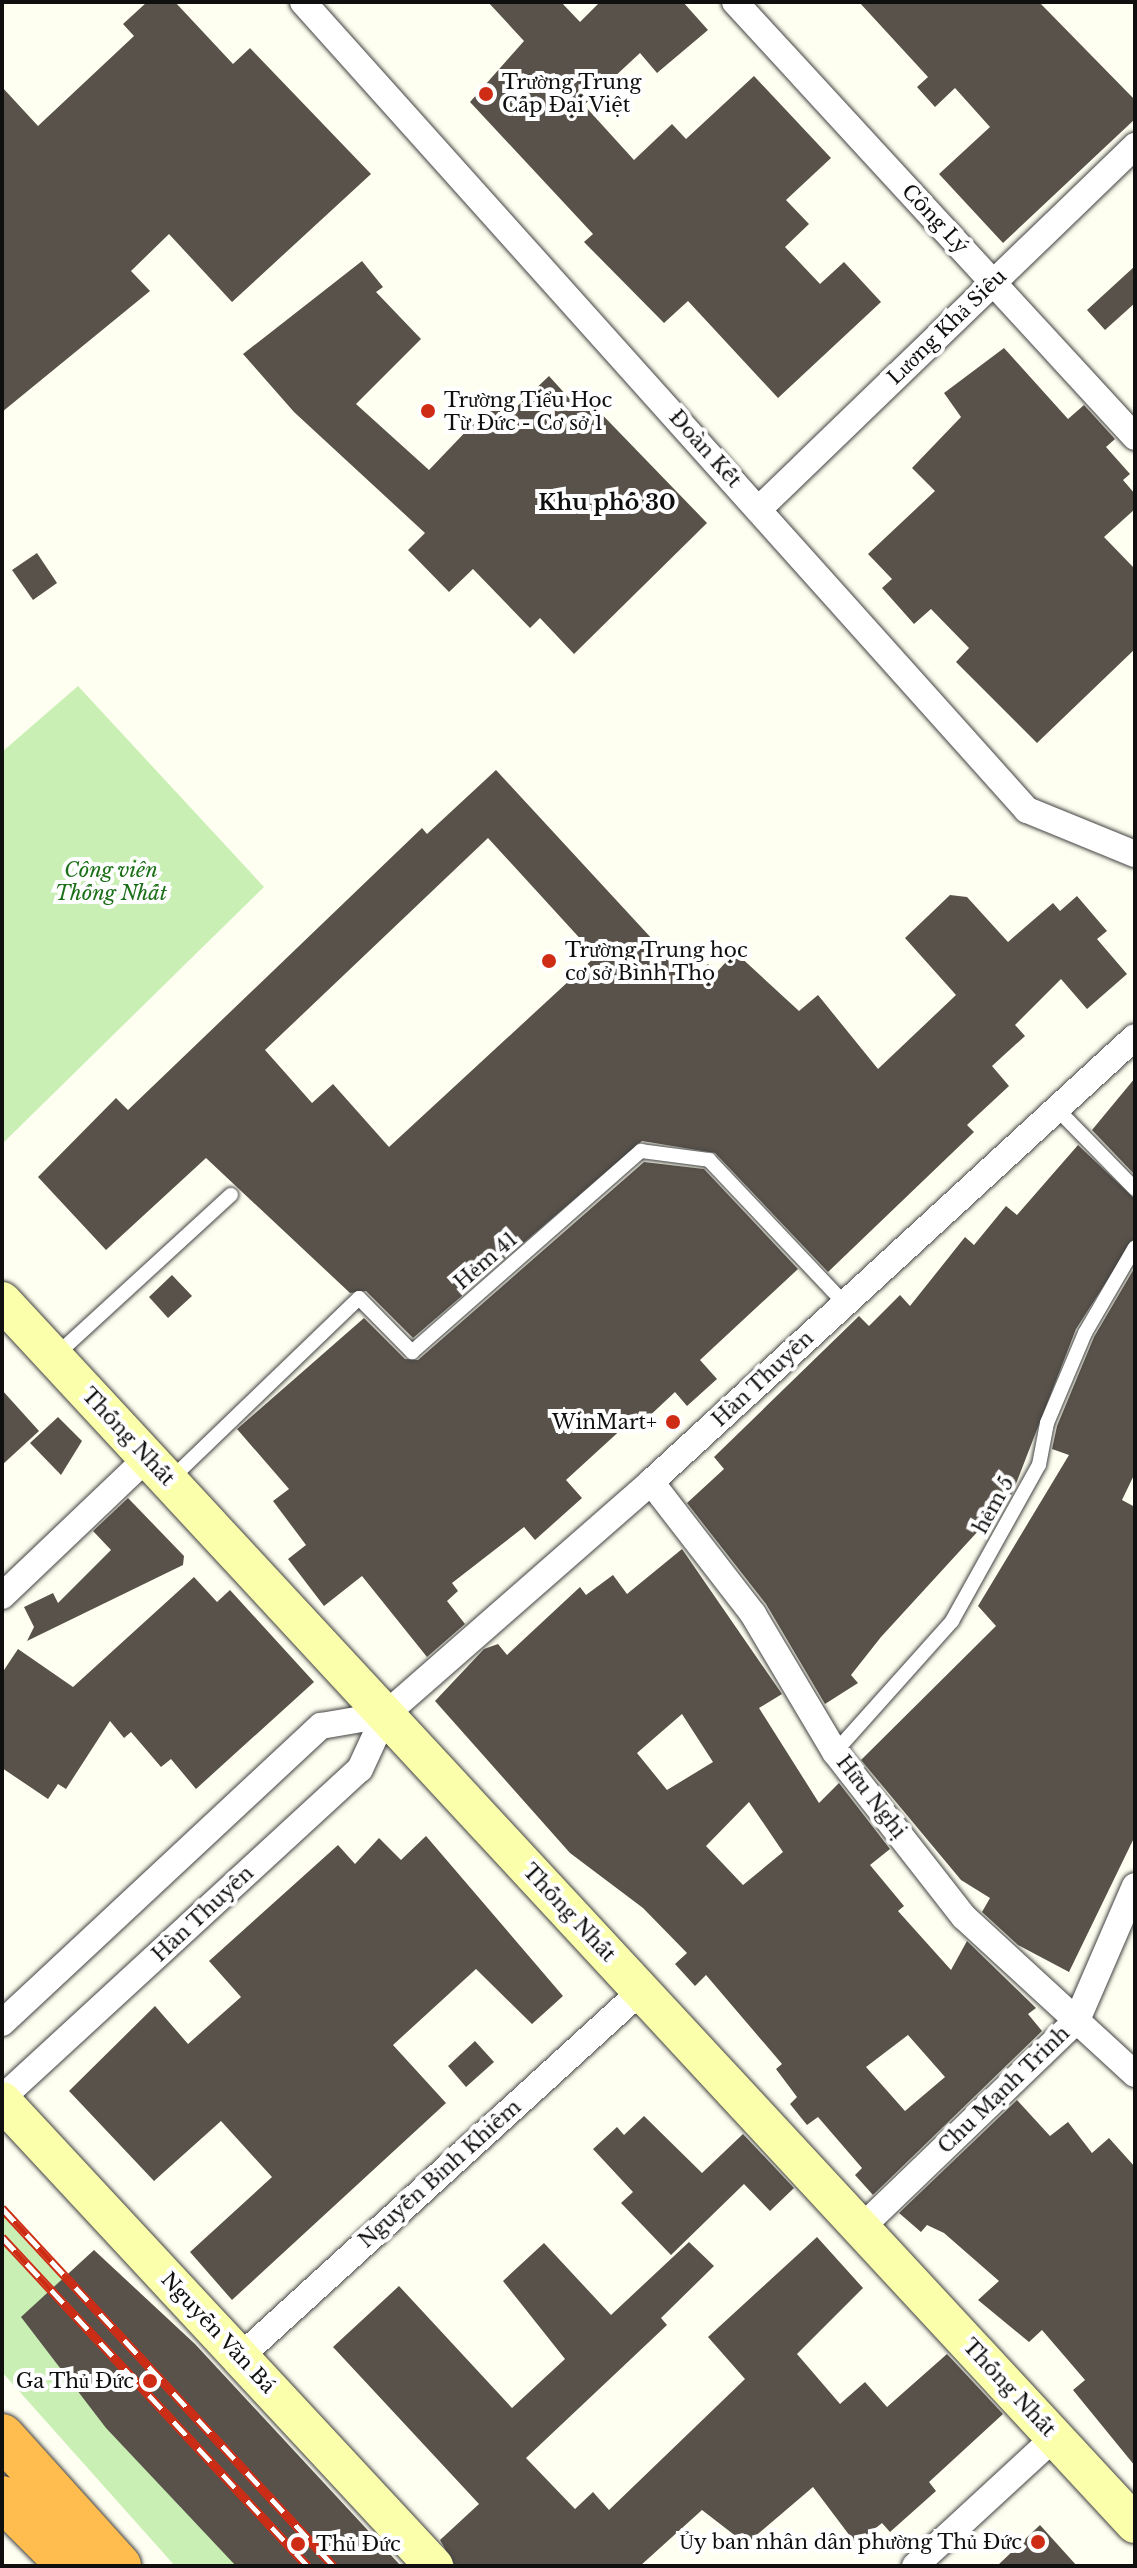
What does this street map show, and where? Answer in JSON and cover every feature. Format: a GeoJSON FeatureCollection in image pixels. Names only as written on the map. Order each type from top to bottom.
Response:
{"type":"FeatureCollection","features":[{"type":"Feature","properties":{"kind":"highway"},"geometry":{"type":"LineString","coordinates":[[2,2436],[119,2566]]}},
{"type":"Feature","properties":{"kind":"highway"},"geometry":{"type":"LineString","coordinates":[[2,2498],[70,2566]]}},
{"type":"Feature","properties":{"kind":"street","name":"Đoàn Kết"},"geometry":{"type":"LineString","coordinates":[[303,2],[1027,810],[1135,854]]}},
{"type":"Feature","properties":{"kind":"street","name":"Công Lý"},"geometry":{"type":"LineString","coordinates":[[735,2],[1135,437]]}},
{"type":"Feature","properties":{"kind":"street","name":"Lương Khả Siêu"},"geometry":{"type":"LineString","coordinates":[[759,509],[1135,146]]}},
{"type":"Feature","properties":{"kind":"street","name":"Hàn Thuyên"},"geometry":{"type":"LineString","coordinates":[[2,2100],[360,1769],[385,1715],[651,1482],[1135,1037]]}},
{"type":"Feature","properties":{"kind":"street","name":"Thống Nhất"},"geometry":{"type":"LineString","coordinates":[[2,1301],[1135,2524]]}},
{"type":"Feature","properties":{"kind":"street"},"geometry":{"type":"LineString","coordinates":[[2,1596],[158,1470]]}},
{"type":"Feature","properties":{"kind":"street","name":"Hữu Nghị"},"geometry":{"type":"LineString","coordinates":[[651,1482],[753,1614],[835,1752],[964,1917],[1135,2074]]}},
{"type":"Feature","properties":{"kind":"street"},"geometry":{"type":"LineString","coordinates":[[2,2023],[321,1726],[385,1715]]}},
{"type":"Feature","properties":{"kind":"street","name":"Chu Mạnh Trinh"},"geometry":{"type":"LineString","coordinates":[[861,2228],[1077,2020],[1135,1886]]}},
{"type":"Feature","properties":{"kind":"street","name":"Nguyễn Bỉnh Khiêm"},"geometry":{"type":"LineString","coordinates":[[240,2357],[641,1991]]}},
{"type":"Feature","properties":{"kind":"street","name":"Nguyễn Văn Bá"},"geometry":{"type":"LineString","coordinates":[[2,2100],[434,2566]]}},
{"type":"Feature","properties":{"kind":"street"},"geometry":{"type":"LineString","coordinates":[[915,2566],[1055,2437]]}},
{"type":"Feature","properties":{"kind":"lane"},"geometry":{"type":"LineString","coordinates":[[1057,1109],[1135,1189]]}},
{"type":"Feature","properties":{"kind":"lane","name":"Hẻm 41"},"geometry":{"type":"LineString","coordinates":[[158,1470],[359,1298],[412,1352],[641,1151],[709,1160],[845,1304]]}},
{"type":"Feature","properties":{"kind":"lane"},"geometry":{"type":"LineString","coordinates":[[54,1357],[231,1195]]}},
{"type":"Feature","properties":{"kind":"lane","name":"hẻm 5"},"geometry":{"type":"LineString","coordinates":[[835,1752],[952,1621],[1039,1465],[1047,1423],[1085,1333],[1135,1247]]}},
{"type":"Feature","properties":{"kind":"green space","name":"Công viên Thống Nhất"},"geometry":{"type":"Polygon","coordinates":[[[78,686],[264,887],[2,1144],[2,752],[78,686]]]}},
{"type":"Feature","properties":{"kind":"green space"},"geometry":{"type":"Polygon","coordinates":[[[2,2202],[330,2566],[175,2566],[2,2372],[2,2202]]]}},
{"type":"Feature","properties":{"kind":"building"},"geometry":{"type":"Polygon","coordinates":[[[147,2],[175,2],[233,64],[250,48],[371,174],[232,302],[169,234],[131,271],[150,291],[2,412],[2,87],[38,126],[134,36],[123,24],[147,2]]]}},
{"type":"Feature","properties":{"kind":"building"},"geometry":{"type":"Polygon","coordinates":[[[488,2],[561,2],[580,22],[600,2],[683,2],[708,30],[657,73],[640,53],[584,105],[634,160],[672,124],[686,139],[754,76],[831,158],[786,200],[809,224],[785,247],[820,284],[844,262],[881,302],[778,398],[688,301],[664,323],[584,242],[593,234],[470,102],[524,41],[488,2]]]}},
{"type":"Feature","properties":{"kind":"building"},"geometry":{"type":"Polygon","coordinates":[[[859,2],[1039,2],[1135,100],[1135,119],[1003,243],[939,174],[990,127],[955,88],[935,107],[917,87],[928,77],[859,2]]]}},
{"type":"Feature","properties":{"kind":"building"},"geometry":{"type":"Polygon","coordinates":[[[362,261],[383,287],[376,292],[421,339],[356,404],[429,470],[495,401],[509,414],[549,376],[578,408],[588,400],[707,523],[574,654],[540,618],[530,628],[473,569],[449,592],[408,550],[425,533],[294,412],[243,354],[362,261]]]}},
{"type":"Feature","properties":{"kind":"building"},"geometry":{"type":"Polygon","coordinates":[[[1135,266],[1135,303],[1105,330],[1087,310],[1135,266]]]}},
{"type":"Feature","properties":{"kind":"building"},"geometry":{"type":"Polygon","coordinates":[[[1004,348],[1068,419],[1084,405],[1115,439],[1106,447],[1130,474],[1123,480],[1135,494],[1135,509],[1104,537],[1135,569],[1135,649],[1037,743],[956,662],[969,648],[931,609],[914,624],[882,588],[892,579],[868,554],[935,491],[912,468],[961,417],[944,393],[1004,348]]]}},
{"type":"Feature","properties":{"kind":"building"},"geometry":{"type":"Polygon","coordinates":[[[37,553],[57,583],[33,600],[12,570],[37,553]]]}},
{"type":"Feature","properties":{"kind":"building"},"geometry":{"type":"Polygon","coordinates":[[[496,770],[690,980],[708,964],[716,973],[735,952],[799,1011],[818,995],[878,1069],[956,995],[905,938],[950,895],[967,897],[1008,942],[1053,903],[1060,911],[1077,896],[1107,931],[1097,939],[1127,974],[1087,1009],[1061,979],[1015,1025],[1025,1036],[992,1066],[1009,1086],[967,1125],[974,1132],[828,1272],[715,1153],[642,1141],[413,1338],[366,1291],[350,1293],[206,1158],[106,1250],[38,1177],[116,1098],[128,1110],[422,828],[427,834],[496,770]],[[488,838],[265,1050],[312,1103],[333,1084],[389,1147],[596,956],[488,838]]]}},
{"type":"Feature","properties":{"kind":"building"},"geometry":{"type":"Polygon","coordinates":[[[1135,1078],[1135,1175],[1092,1130],[1135,1078]]]}},
{"type":"Feature","properties":{"kind":"building"},"geometry":{"type":"Polygon","coordinates":[[[1078,1145],[1135,1199],[1135,1237],[1076,1329],[1012,1494],[881,1637],[851,1675],[858,1683],[825,1704],[766,1604],[687,1503],[724,1469],[714,1457],[859,1316],[869,1326],[900,1295],[910,1306],[965,1237],[974,1245],[1006,1206],[1017,1215],[1078,1145]]]}},
{"type":"Feature","properties":{"kind":"building"},"geometry":{"type":"Polygon","coordinates":[[[644,1162],[704,1169],[798,1269],[700,1360],[717,1379],[687,1406],[675,1392],[643,1422],[637,1415],[566,1480],[582,1498],[535,1540],[524,1527],[452,1583],[458,1591],[447,1601],[465,1624],[427,1657],[362,1576],[324,1606],[288,1559],[306,1545],[273,1501],[289,1489],[237,1429],[364,1318],[405,1359],[418,1360],[644,1162]]]}},
{"type":"Feature","properties":{"kind":"building"},"geometry":{"type":"Polygon","coordinates":[[[1135,1267],[1135,1473],[1122,1500],[1135,1507],[1135,1836],[1069,1972],[1018,1945],[982,1912],[990,1898],[961,1880],[861,1760],[996,1626],[978,1606],[1069,1455],[1052,1449],[1057,1426],[1094,1337],[1135,1267]]]}},
{"type":"Feature","properties":{"kind":"building"},"geometry":{"type":"Polygon","coordinates":[[[172,1275],[192,1296],[168,1318],[149,1297],[172,1275]]]}},
{"type":"Feature","properties":{"kind":"building"},"geometry":{"type":"Polygon","coordinates":[[[2,1390],[39,1431],[2,1465],[2,1390]]]}},
{"type":"Feature","properties":{"kind":"building"},"geometry":{"type":"Polygon","coordinates":[[[58,1417],[82,1441],[61,1475],[30,1443],[58,1417]]]}},
{"type":"Feature","properties":{"kind":"building"},"geometry":{"type":"Polygon","coordinates":[[[128,1498],[184,1556],[183,1565],[27,1641],[34,1627],[24,1607],[53,1593],[58,1603],[111,1550],[93,1531],[128,1498]]]}},
{"type":"Feature","properties":{"kind":"building"},"geometry":{"type":"Polygon","coordinates":[[[682,1549],[782,1694],[759,1708],[819,1803],[839,1783],[890,1849],[870,1865],[904,1906],[898,1911],[951,1970],[967,1941],[1036,2008],[1028,2014],[1042,2031],[873,2195],[855,2175],[862,2168],[818,2117],[807,2125],[790,2104],[797,2097],[776,2069],[782,2064],[706,1975],[695,1986],[675,1964],[687,1953],[643,1908],[570,1853],[435,1701],[484,1649],[498,1644],[507,1655],[580,1587],[586,1595],[613,1575],[627,1594],[682,1549]],[[682,1714],[637,1753],[667,1790],[713,1762],[682,1714]],[[749,1802],[706,1846],[743,1885],[783,1852],[749,1802]],[[908,2035],[866,2067],[905,2111],[945,2077],[908,2035]]]}},
{"type":"Feature","properties":{"kind":"building"},"geometry":{"type":"Polygon","coordinates":[[[194,1577],[217,1602],[230,1590],[314,1682],[196,1789],[171,1759],[161,1767],[131,1732],[124,1738],[110,1721],[66,1789],[58,1784],[48,1799],[2,1768],[2,1673],[18,1649],[73,1687],[194,1577]]]}},
{"type":"Feature","properties":{"kind":"building"},"geometry":{"type":"Polygon","coordinates":[[[426,1836],[563,1996],[532,2024],[476,1969],[393,2045],[446,2103],[232,2300],[190,2252],[272,2177],[221,2121],[154,2181],[69,2091],[155,2006],[188,2044],[241,1997],[209,1961],[338,1845],[355,1864],[379,1838],[401,1860],[426,1836]]]}},
{"type":"Feature","properties":{"kind":"building"},"geometry":{"type":"Polygon","coordinates":[[[475,2041],[494,2062],[466,2087],[448,2066],[475,2041]]]}},
{"type":"Feature","properties":{"kind":"building"},"geometry":{"type":"Polygon","coordinates":[[[1017,2100],[1050,2136],[1068,2122],[1092,2153],[1109,2138],[1135,2167],[1135,2466],[1073,2390],[1085,2380],[1042,2330],[1029,2342],[978,2300],[999,2281],[944,2233],[927,2225],[921,2232],[899,2213],[1017,2100]]]}},
{"type":"Feature","properties":{"kind":"building"},"geometry":{"type":"Polygon","coordinates":[[[644,2116],[702,2173],[743,2134],[794,2188],[770,2211],[744,2184],[671,2255],[621,2203],[633,2192],[593,2149],[617,2127],[624,2135],[644,2116]]]}},
{"type":"Feature","properties":{"kind":"building"},"geometry":{"type":"Polygon","coordinates":[[[817,2237],[863,2288],[797,2354],[840,2404],[865,2382],[887,2407],[947,2354],[1003,2414],[929,2482],[936,2491],[890,2532],[882,2523],[856,2544],[813,2487],[746,2544],[702,2510],[640,2566],[455,2566],[440,2540],[479,2504],[333,2347],[399,2286],[512,2408],[565,2359],[503,2281],[544,2243],[611,2315],[689,2242],[714,2266],[661,2318],[667,2325],[526,2458],[575,2509],[593,2492],[609,2510],[745,2379],[708,2337],[817,2237]]]}},
{"type":"Feature","properties":{"kind":"building","name":"Ga Thủ Đức"},"geometry":{"type":"Polygon","coordinates":[[[94,2250],[195,2344],[401,2566],[236,2566],[106,2428],[21,2317],[94,2250]]]}},
{"type":"Feature","properties":{"kind":"building","name":"Ủy ban nhân dân phường Thủ Đức"},"geometry":{"type":"Polygon","coordinates":[[[1040,2525],[1077,2566],[997,2566],[1040,2525]]]}},
{"type":"Feature","properties":{"kind":"railway"},"geometry":{"type":"LineString","coordinates":[[2,2208],[333,2566]]}},
{"type":"Feature","properties":{"kind":"railway"},"geometry":{"type":"LineString","coordinates":[[2,2237],[308,2566]]}},
{"type":"Feature","properties":{"kind":"place","name":"Trường Trung Cấp Đại Việt"},"geometry":{"type":"Point","coordinates":[486,94]}},
{"type":"Feature","properties":{"kind":"place","name":"Trường Tiểu Học Từ Đức - Cơ sở 1"},"geometry":{"type":"Point","coordinates":[428,411]}},
{"type":"Feature","properties":{"kind":"place","name":"Trường Trung học cơ sở Bình Thọ"},"geometry":{"type":"Point","coordinates":[549,961]}},
{"type":"Feature","properties":{"kind":"place","name":"WinMart+"},"geometry":{"type":"Point","coordinates":[673,1422]}},
{"type":"Feature","properties":{"kind":"place","name":"Ga Thủ Đức"},"geometry":{"type":"Point","coordinates":[150,2381]}},
{"type":"Feature","properties":{"kind":"place","name":"Ủy ban nhân dân phường Thủ Đức"},"geometry":{"type":"Point","coordinates":[1038,2542]}},
{"type":"Feature","properties":{"kind":"place","name":"Thủ Đức"},"geometry":{"type":"Point","coordinates":[298,2544]}},
{"type":"Feature","properties":{"kind":"district","name":"Khu phố 30"},"geometry":{"type":"Point","coordinates":[607,503]}}]}
